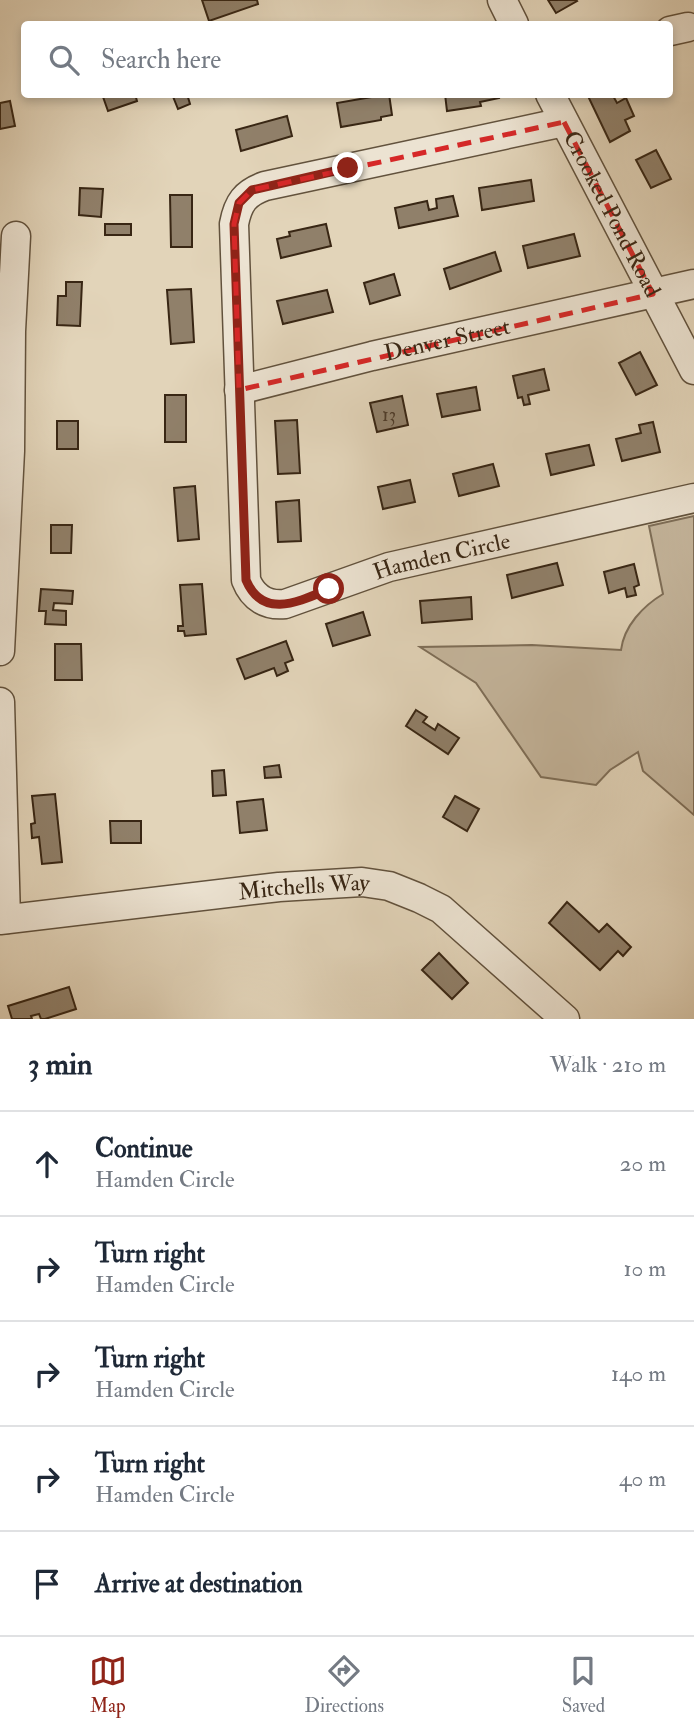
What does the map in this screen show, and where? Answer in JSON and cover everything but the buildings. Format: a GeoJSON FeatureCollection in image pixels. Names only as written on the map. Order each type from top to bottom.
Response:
{"type":"FeatureCollection","features":[{"type":"Feature","properties":{"kind":"street"},"geometry":{"type":"LineString","coordinates":[[502,0],[512,21]]}},
{"type":"Feature","properties":{"kind":"street","name":"Crooked Pond Road"},"geometry":{"type":"LineString","coordinates":[[552,98],[694,370]]}},
{"type":"Feature","properties":{"kind":"street","name":"Hamden Circle"},"geometry":{"type":"LineString","coordinates":[[564,122],[252,190],[239,203],[234,224],[244,570],[249,589],[267,603],[285,604],[389,567],[694,498]]}},
{"type":"Feature","properties":{"kind":"street"},"geometry":{"type":"LineString","coordinates":[[0,652],[10,450],[16,236]]}},
{"type":"Feature","properties":{"kind":"street"},"geometry":{"type":"LineString","coordinates":[[653,294],[694,284]]}},
{"type":"Feature","properties":{"kind":"street","name":"Denver Street"},"geometry":{"type":"LineString","coordinates":[[239,390],[372,356],[653,294]]}},
{"type":"Feature","properties":{"kind":"street"},"geometry":{"type":"LineString","coordinates":[[0,702],[3,920]]}},
{"type":"Feature","properties":{"kind":"street","name":"Mitchells Way"},"geometry":{"type":"LineString","coordinates":[[3,920],[279,887],[376,884],[419,898],[441,909],[565,1019]]}},
{"type":"Feature","properties":{"kind":"highlighted area"},"geometry":{"type":"Polygon","coordinates":[[[564,122],[653,294],[239,390],[234,224],[239,203],[252,190],[564,122]]]}},
{"type":"Feature","properties":{"kind":"shaded area"},"geometry":{"type":"Polygon","coordinates":[[[694,516],[694,815],[643,771],[638,752],[610,770],[596,785],[541,777],[476,683],[420,647],[532,645],[621,650],[630,625],[648,604],[663,594],[649,526],[694,516]]]}},
{"type":"Feature","properties":{"kind":"route"},"geometry":{"type":"LineString","coordinates":[[329,589],[304,599],[275,605],[257,597],[249,589],[246,580],[234,224],[239,203],[252,190],[348,168]]}}]}
